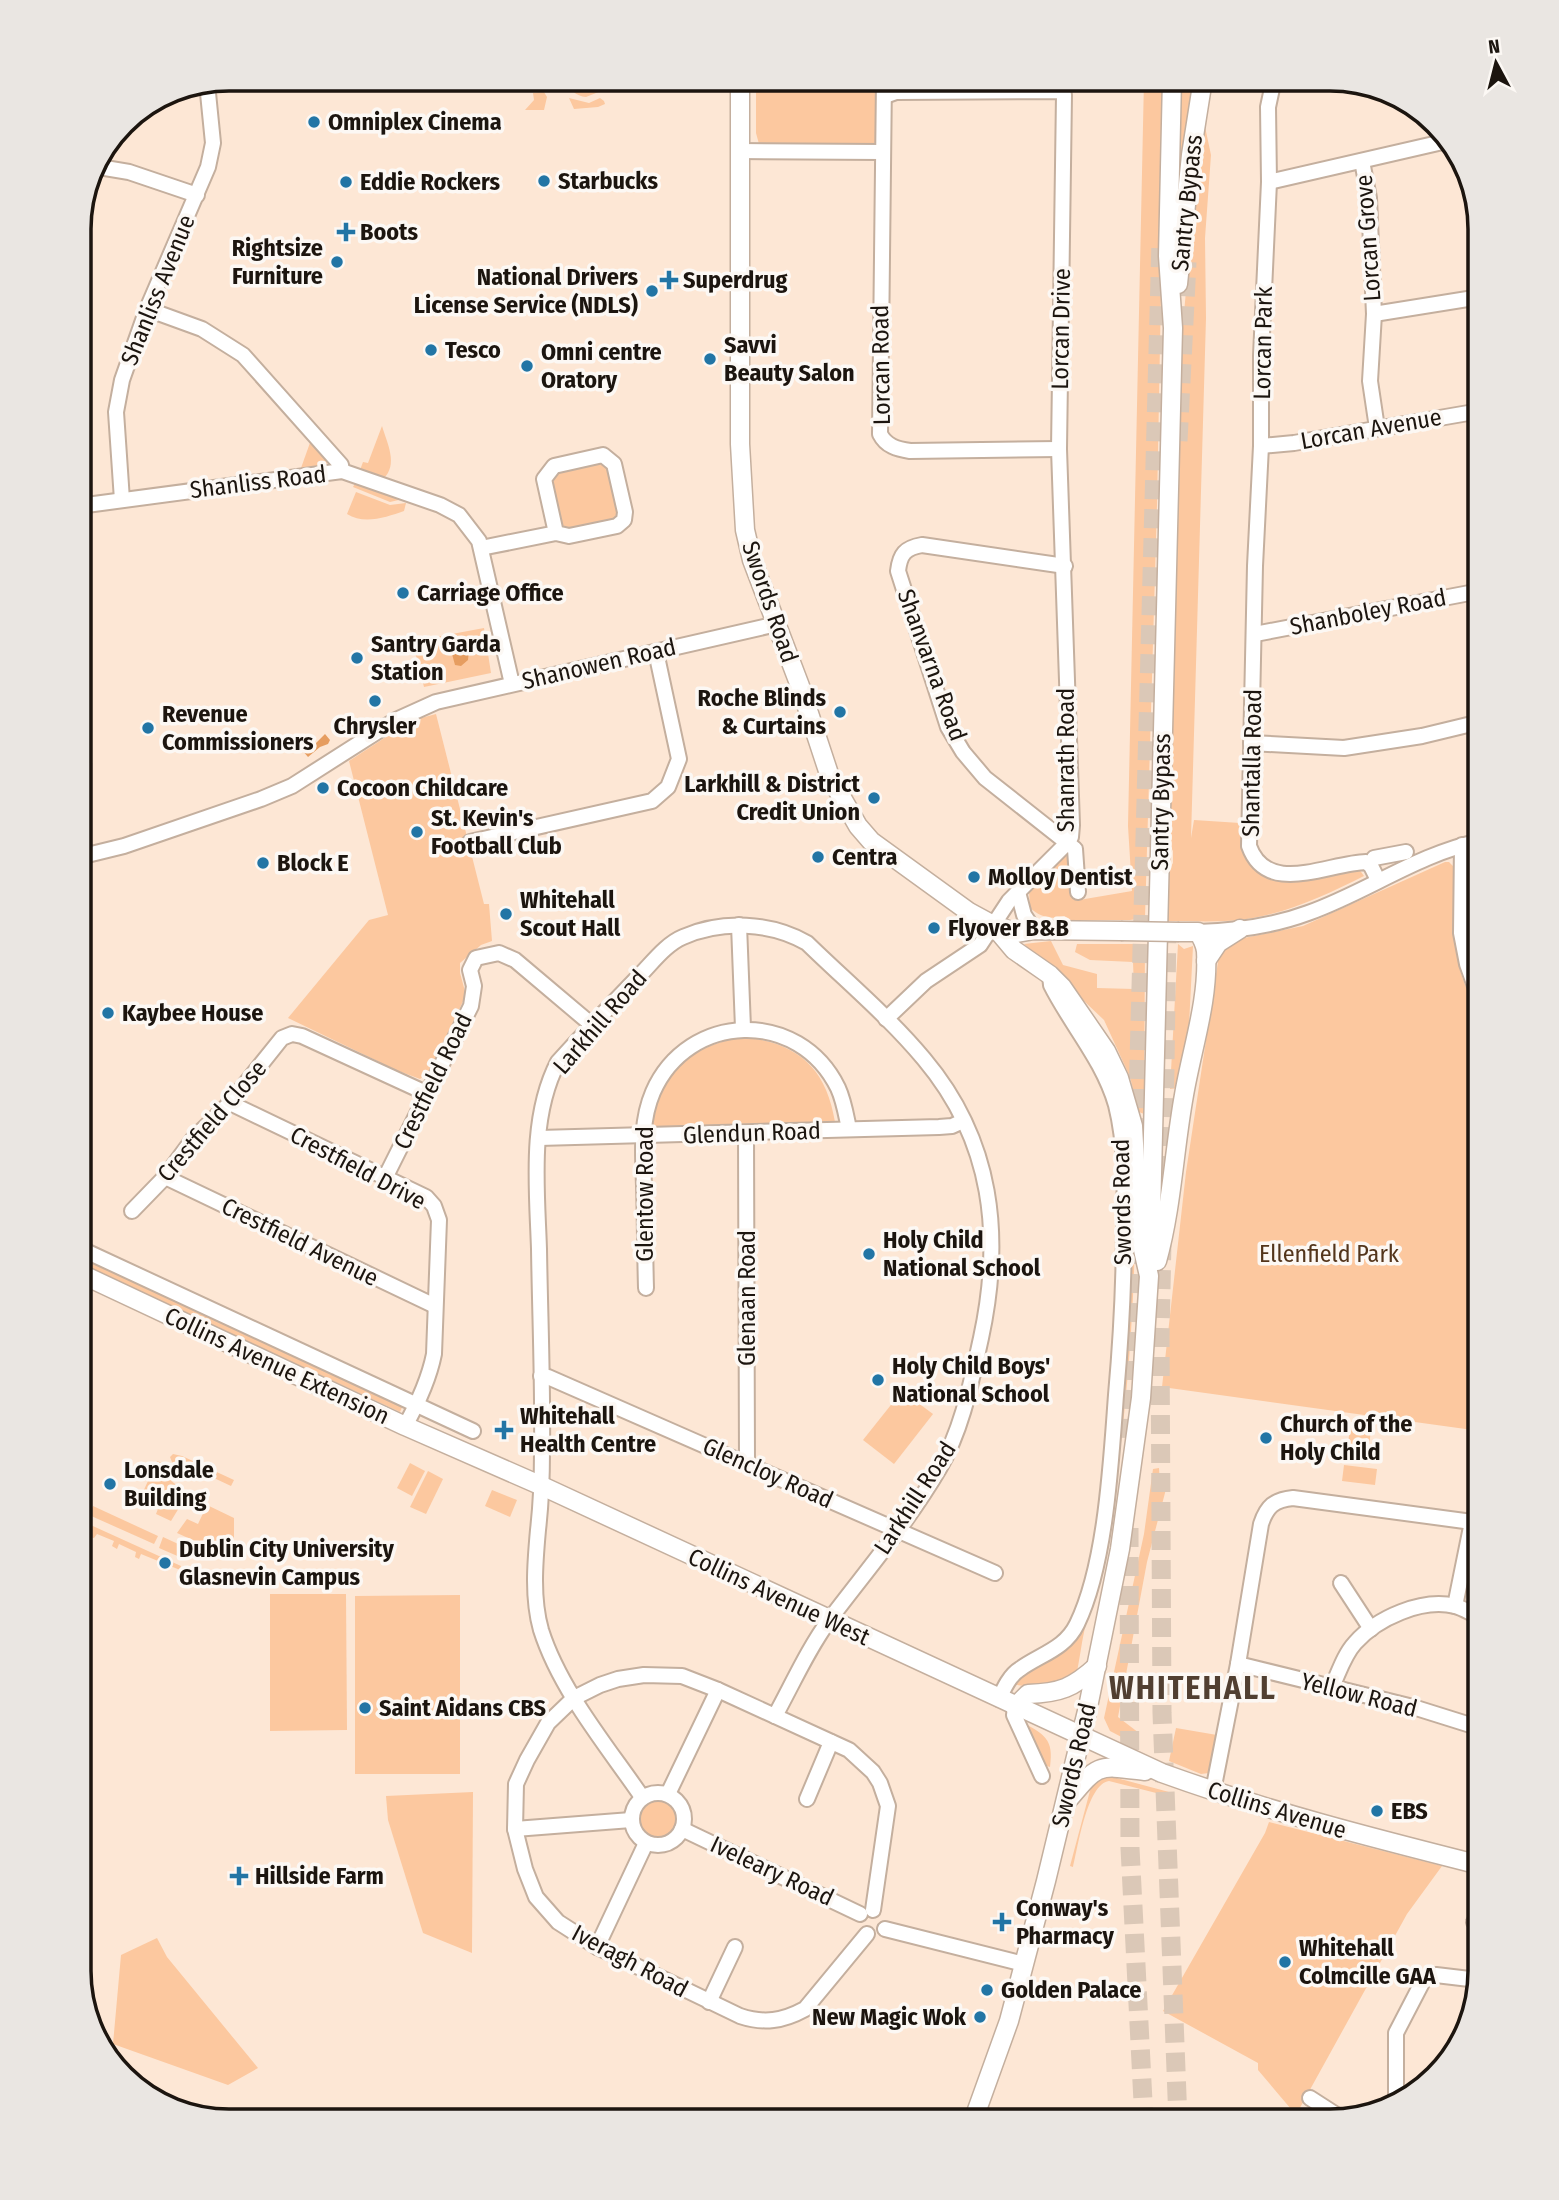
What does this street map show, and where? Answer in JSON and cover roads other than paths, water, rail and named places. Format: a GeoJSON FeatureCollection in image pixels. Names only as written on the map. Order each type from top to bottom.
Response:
{"type":"FeatureCollection","features":[{"type":"Feature","properties":{"kind":"main road","name":"Swords Road"},"geometry":{"type":"LineString","coordinates":[[740,91],[740,444],[745,530],[748,548],[830,777],[858,826],[871,841],[969,912],[993,925],[1014,950],[1052,983],[1062,987],[1106,1051],[1119,1078],[1133,1126],[1139,1232],[1149,1276],[1141,1398],[1121,1549],[1097,1666],[1024,1964],[1009,2021],[977,2109]]}},
{"type":"Feature","properties":{"kind":"main road","name":"Santry Bypass"},"geometry":{"type":"LineString","coordinates":[[1149,1276],[1172,328],[1168,256],[1172,91]]}},
{"type":"Feature","properties":{"kind":"main road","name":"Santry Bypass"},"geometry":{"type":"LineString","coordinates":[[1172,328],[1191,155],[1201,91]]}},
{"type":"Feature","properties":{"kind":"main road"},"geometry":{"type":"LineString","coordinates":[[993,925],[1017,933],[1034,930],[1198,932]]}},
{"type":"Feature","properties":{"kind":"main road"},"geometry":{"type":"LineString","coordinates":[[1206,961],[1218,943],[1240,929]]}},
{"type":"Feature","properties":{"kind":"main road","name":"Swords Road"},"geometry":{"type":"LineString","coordinates":[[1149,1276],[1157,1263],[1165,1233],[1184,1096],[1203,1000],[1206,949],[1198,932]]}},
{"type":"Feature","properties":{"kind":"main road","name":"Collins Avenue Extension"},"geometry":{"type":"LineString","coordinates":[[91,1279],[476,1457]]}},
{"type":"Feature","properties":{"kind":"main road","name":"Collins Avenue West"},"geometry":{"type":"LineString","coordinates":[[476,1457],[1080,1737]]}},
{"type":"Feature","properties":{"kind":"main road"},"geometry":{"type":"LineString","coordinates":[[1016,1707],[1028,1694],[1050,1693],[1071,1687],[1097,1666]]}},
{"type":"Feature","properties":{"kind":"main road","name":"Collins Avenue"},"geometry":{"type":"LineString","coordinates":[[1080,1737],[1162,1773],[1213,1791],[1339,1829],[1468,1862]]}},
{"type":"Feature","properties":{"kind":"main road"},"geometry":{"type":"LineString","coordinates":[[1064,1805],[1090,1774],[1097,1770],[1116,1768],[1162,1773]]}},
{"type":"Feature","properties":{"kind":"street","name":"Lorcan Road"},"geometry":{"type":"LineString","coordinates":[[885,91],[881,152],[880,434],[884,441],[898,449],[909,451],[1059,449]]}},
{"type":"Feature","properties":{"kind":"street","name":"Lorcan Drive"},"geometry":{"type":"LineString","coordinates":[[885,96],[896,92],[924,91]]}},
{"type":"Feature","properties":{"kind":"street","name":"Lorcan Drive"},"geometry":{"type":"LineString","coordinates":[[1064,91],[1059,449],[1065,566]]}},
{"type":"Feature","properties":{"kind":"street","name":"Lorcan Park"},"geometry":{"type":"LineString","coordinates":[[1257,526],[1269,182],[1268,107],[1271,91]]}},
{"type":"Feature","properties":{"kind":"street","name":"Shanliss Avenue"},"geometry":{"type":"LineString","coordinates":[[122,500],[117,406],[122,380],[147,309],[208,167],[213,143],[208,93]]}},
{"type":"Feature","properties":{"kind":"street"},"geometry":{"type":"LineString","coordinates":[[1269,182],[1438,143]]}},
{"type":"Feature","properties":{"kind":"street"},"geometry":{"type":"LineString","coordinates":[[739,151],[881,152]]}},
{"type":"Feature","properties":{"kind":"street","name":"Lorcan Grove"},"geometry":{"type":"LineString","coordinates":[[1362,161],[1369,198],[1374,314],[1370,381],[1377,428]]}},
{"type":"Feature","properties":{"kind":"street"},"geometry":{"type":"LineString","coordinates":[[105,168],[128,172],[197,195]]}},
{"type":"Feature","properties":{"kind":"street","name":"Lorcan Grove"},"geometry":{"type":"LineString","coordinates":[[1374,314],[1468,299]]}},
{"type":"Feature","properties":{"kind":"street"},"geometry":{"type":"LineString","coordinates":[[147,309],[202,329],[243,355],[341,465],[342,471]]}},
{"type":"Feature","properties":{"kind":"street","name":"Lorcan Avenue"},"geometry":{"type":"LineString","coordinates":[[1261,446],[1294,443],[1468,413]]}},
{"type":"Feature","properties":{"kind":"street"},"geometry":{"type":"LineString","coordinates":[[481,548],[556,533],[569,536],[617,526],[624,520],[625,512],[614,464],[603,455],[554,466],[544,479],[556,533]]}},
{"type":"Feature","properties":{"kind":"street","name":"Shanliss Road"},"geometry":{"type":"LineString","coordinates":[[91,504],[342,471],[440,505],[459,515],[472,529],[481,548],[512,684]]}},
{"type":"Feature","properties":{"kind":"street","name":"Shantalla Road"},"geometry":{"type":"LineString","coordinates":[[1257,526],[1248,837],[1252,854],[1265,869],[1280,875],[1366,862],[1378,880]]}},
{"type":"Feature","properties":{"kind":"street","name":"Shanvarna Road"},"geometry":{"type":"LineString","coordinates":[[1065,566],[922,545],[904,551],[898,571],[948,727],[963,752],[985,778],[1060,839],[1068,842]]}},
{"type":"Feature","properties":{"kind":"street","name":"Shanrath Road"},"geometry":{"type":"LineString","coordinates":[[993,925],[1018,892],[1071,836],[1065,566]]}},
{"type":"Feature","properties":{"kind":"street","name":"Shanboley Road"},"geometry":{"type":"LineString","coordinates":[[1255,634],[1468,592]]}},
{"type":"Feature","properties":{"kind":"street","name":"Shanowen Road"},"geometry":{"type":"LineString","coordinates":[[91,854],[124,846],[292,786],[369,735],[416,709],[436,702],[777,624]]}},
{"type":"Feature","properties":{"kind":"street"},"geometry":{"type":"LineString","coordinates":[[470,842],[652,801],[668,787],[679,760],[656,652]]}},
{"type":"Feature","properties":{"kind":"street"},"geometry":{"type":"LineString","coordinates":[[1251,743],[1344,748],[1422,736],[1468,725]]}},
{"type":"Feature","properties":{"kind":"street"},"geometry":{"type":"LineString","coordinates":[[1068,842],[1075,849],[1078,892]]}},
{"type":"Feature","properties":{"kind":"street"},"geometry":{"type":"LineString","coordinates":[[1374,858],[1468,844]]}},
{"type":"Feature","properties":{"kind":"street"},"geometry":{"type":"LineString","coordinates":[[1462,845],[1461,933],[1468,967]]}},
{"type":"Feature","properties":{"kind":"street"},"geometry":{"type":"LineString","coordinates":[[1401,869],[1408,854]]}},
{"type":"Feature","properties":{"kind":"street"},"geometry":{"type":"LineString","coordinates":[[1198,932],[1240,929],[1307,914],[1401,869],[1408,854]]}},
{"type":"Feature","properties":{"kind":"street"},"geometry":{"type":"LineString","coordinates":[[1018,892],[1024,915],[1034,930]]}},
{"type":"Feature","properties":{"kind":"street"},"geometry":{"type":"LineString","coordinates":[[739,925],[743,1028]]}},
{"type":"Feature","properties":{"kind":"street","name":"Larkhill Road"},"geometry":{"type":"LineString","coordinates":[[642,1797],[552,1660],[540,1627],[535,1592],[535,1552],[542,1486],[537,1165],[542,1109],[558,1062],[658,957],[682,937],[739,925],[771,929],[796,936],[807,943],[925,1060],[946,1089],[979,1156],[990,1209],[992,1229],[989,1294],[977,1358],[956,1437],[939,1469],[896,1531],[829,1620]]}},
{"type":"Feature","properties":{"kind":"street"},"geometry":{"type":"LineString","coordinates":[[886,1019],[926,981],[980,946],[993,925]]}},
{"type":"Feature","properties":{"kind":"street","name":"Crestfield Road"},"geometry":{"type":"LineString","coordinates":[[385,1178],[471,1006],[474,986],[470,970],[476,958],[499,953],[515,960],[592,1025]]}},
{"type":"Feature","properties":{"kind":"street","name":"Swords Road"},"geometry":{"type":"LineString","coordinates":[[999,1699],[1019,1669],[1053,1652],[1065,1641],[1077,1626],[1088,1595],[1110,1470],[1124,1304],[1125,1193],[1118,1116],[1100,1068],[1052,983]]}},
{"type":"Feature","properties":{"kind":"street","name":"Glentow Road"},"geometry":{"type":"LineString","coordinates":[[646,1287],[643,1137],[646,1109],[661,1074],[673,1060],[698,1041],[743,1028],[785,1037],[800,1044],[813,1055],[838,1088],[849,1129]]}},
{"type":"Feature","properties":{"kind":"street","name":"Crestfield Close"},"geometry":{"type":"LineString","coordinates":[[132,1211],[165,1177],[193,1139],[230,1103],[282,1038],[292,1034],[302,1036],[426,1093]]}},
{"type":"Feature","properties":{"kind":"street","name":"Crestfield Drive"},"geometry":{"type":"LineString","coordinates":[[230,1103],[426,1198],[436,1213],[439,1220],[431,1369],[417,1405],[405,1426]]}},
{"type":"Feature","properties":{"kind":"street","name":"Glendun Road"},"geometry":{"type":"LineString","coordinates":[[539,1138],[939,1127],[952,1126],[963,1121]]}},
{"type":"Feature","properties":{"kind":"street","name":"Glenaan Road"},"geometry":{"type":"LineString","coordinates":[[746,1133],[747,1463]]}},
{"type":"Feature","properties":{"kind":"street","name":"Crestfield Avenue"},"geometry":{"type":"LineString","coordinates":[[165,1177],[435,1306]]}},
{"type":"Feature","properties":{"kind":"street","name":"Collins Avenue Extension"},"geometry":{"type":"LineString","coordinates":[[91,1254],[473,1432]]}},
{"type":"Feature","properties":{"kind":"street","name":"Glencloy Road"},"geometry":{"type":"LineString","coordinates":[[541,1376],[747,1463],[995,1573]]}},
{"type":"Feature","properties":{"kind":"street"},"geometry":{"type":"LineString","coordinates":[[1213,1791],[1238,1664],[1261,1524],[1272,1503],[1293,1498],[1468,1523]]}},
{"type":"Feature","properties":{"kind":"street"},"geometry":{"type":"LineString","coordinates":[[1455,1606],[1468,1555]]}},
{"type":"Feature","properties":{"kind":"street"},"geometry":{"type":"LineString","coordinates":[[1341,1583],[1371,1629]]}},
{"type":"Feature","properties":{"kind":"street"},"geometry":{"type":"LineString","coordinates":[[1332,1687],[1348,1653],[1371,1629],[1398,1614],[1427,1605],[1455,1606],[1468,1612]]}},
{"type":"Feature","properties":{"kind":"street"},"geometry":{"type":"LineString","coordinates":[[775,1716],[829,1620]]}},
{"type":"Feature","properties":{"kind":"street","name":"Yellow Road"},"geometry":{"type":"LineString","coordinates":[[1238,1664],[1413,1707],[1468,1724]]}},
{"type":"Feature","properties":{"kind":"street","name":"Iveragh Road"},"geometry":{"type":"LineString","coordinates":[[644,1675],[682,1676],[849,1750],[863,1760],[880,1783],[888,1806],[875,1884],[863,1929],[867,1934],[805,2009],[792,2016],[771,2021],[755,2021],[597,1947],[558,1922],[536,1897],[525,1869],[515,1829],[516,1784],[548,1723],[575,1698],[600,1685],[644,1675]]}},
{"type":"Feature","properties":{"kind":"street"},"geometry":{"type":"LineString","coordinates":[[668,1794],[718,1690]]}},
{"type":"Feature","properties":{"kind":"street"},"geometry":{"type":"LineString","coordinates":[[1016,1707],[1014,1715],[1042,1776]]}},
{"type":"Feature","properties":{"kind":"street"},"geometry":{"type":"LineString","coordinates":[[807,1799],[831,1742]]}},
{"type":"Feature","properties":{"kind":"street"},"geometry":{"type":"LineString","coordinates":[[650,1793],[668,1794],[681,1805],[684,1812],[682,1829],[671,1842],[654,1845],[646,1843],[636,1833],[631,1820],[632,1811],[642,1797],[650,1793]]}},
{"type":"Feature","properties":{"kind":"street"},"geometry":{"type":"LineString","coordinates":[[515,1829],[631,1820]]}},
{"type":"Feature","properties":{"kind":"street","name":"Iveleary Road"},"geometry":{"type":"LineString","coordinates":[[682,1829],[867,1912]]}},
{"type":"Feature","properties":{"kind":"street"},"geometry":{"type":"LineString","coordinates":[[597,1947],[646,1843]]}},
{"type":"Feature","properties":{"kind":"street"},"geometry":{"type":"LineString","coordinates":[[867,1912],[882,1918],[884,1929]]}},
{"type":"Feature","properties":{"kind":"street"},"geometry":{"type":"LineString","coordinates":[[884,1929],[1024,1964]]}},
{"type":"Feature","properties":{"kind":"street"},"geometry":{"type":"LineString","coordinates":[[867,1934],[878,1935],[884,1929]]}},
{"type":"Feature","properties":{"kind":"street","name":"Iveragh Road"},"geometry":{"type":"LineString","coordinates":[[709,2001],[735,1947]]}},
{"type":"Feature","properties":{"kind":"street"},"geometry":{"type":"LineString","coordinates":[[1395,2093],[1396,2033],[1424,1979],[1436,1975],[1468,1979]]}},
{"type":"Feature","properties":{"kind":"street"},"geometry":{"type":"LineString","coordinates":[[1310,2098],[1327,2109]]}},
{"type":"Feature","properties":{"kind":"tunnel"},"geometry":{"type":"LineString","coordinates":[[1137,1137],[1161,240]]}},
{"type":"Feature","properties":{"kind":"tunnel"},"geometry":{"type":"LineString","coordinates":[[1178,441],[1187,262]]}},
{"type":"Feature","properties":{"kind":"tunnel"},"geometry":{"type":"LineString","coordinates":[[1163,1204],[1167,926]]}},
{"type":"Feature","properties":{"kind":"tunnel"},"geometry":{"type":"LineString","coordinates":[[1129,1438],[1135,1227]]}},
{"type":"Feature","properties":{"kind":"tunnel"},"geometry":{"type":"LineString","coordinates":[[1162,1241],[1162,1713],[1178,2109]]}},
{"type":"Feature","properties":{"kind":"tunnel"},"geometry":{"type":"LineString","coordinates":[[1129,1528],[1130,1848],[1143,2109]]}},
{"type":"Feature","properties":{"kind":"place","name":"Omniplex Cinema"},"geometry":{"type":"Point","coordinates":[314,122]}},
{"type":"Feature","properties":{"kind":"place","name":"Starbucks"},"geometry":{"type":"Point","coordinates":[544,181]}},
{"type":"Feature","properties":{"kind":"place","name":"Eddie Rockers"},"geometry":{"type":"Point","coordinates":[346,182]}},
{"type":"Feature","properties":{"kind":"place","name":"Boots"},"geometry":{"type":"Point","coordinates":[346,232]}},
{"type":"Feature","properties":{"kind":"place","name":"Rightsize Furniture"},"geometry":{"type":"Point","coordinates":[337,262]}},
{"type":"Feature","properties":{"kind":"place","name":"Superdrug"},"geometry":{"type":"Point","coordinates":[669,280]}},
{"type":"Feature","properties":{"kind":"place","name":"National Drivers License Service (NDLS)"},"geometry":{"type":"Point","coordinates":[652,291]}},
{"type":"Feature","properties":{"kind":"place","name":"Tesco"},"geometry":{"type":"Point","coordinates":[431,350]}},
{"type":"Feature","properties":{"kind":"place","name":"Savvi Beauty Salon"},"geometry":{"type":"Point","coordinates":[710,359]}},
{"type":"Feature","properties":{"kind":"place","name":"Omni centre Oratory"},"geometry":{"type":"Point","coordinates":[527,366]}},
{"type":"Feature","properties":{"kind":"place","name":"Carriage Office"},"geometry":{"type":"Point","coordinates":[403,593]}},
{"type":"Feature","properties":{"kind":"place","name":"Santry Garda Station"},"geometry":{"type":"Point","coordinates":[357,658]}},
{"type":"Feature","properties":{"kind":"place","name":"Chrysler"},"geometry":{"type":"Point","coordinates":[375,701]}},
{"type":"Feature","properties":{"kind":"place","name":"Roche Blinds & Curtains"},"geometry":{"type":"Point","coordinates":[840,712]}},
{"type":"Feature","properties":{"kind":"place","name":"Revenue Commissioners"},"geometry":{"type":"Point","coordinates":[148,728]}},
{"type":"Feature","properties":{"kind":"place","name":"Cocoon Childcare"},"geometry":{"type":"Point","coordinates":[323,788]}},
{"type":"Feature","properties":{"kind":"place","name":"Larkhill & District Credit Union"},"geometry":{"type":"Point","coordinates":[874,798]}},
{"type":"Feature","properties":{"kind":"place","name":"St. Kevin's Football Club"},"geometry":{"type":"Point","coordinates":[417,832]}},
{"type":"Feature","properties":{"kind":"place","name":"Centra"},"geometry":{"type":"Point","coordinates":[818,857]}},
{"type":"Feature","properties":{"kind":"place","name":"Block E"},"geometry":{"type":"Point","coordinates":[263,863]}},
{"type":"Feature","properties":{"kind":"place","name":"Molloy Dentist"},"geometry":{"type":"Point","coordinates":[974,877]}},
{"type":"Feature","properties":{"kind":"place","name":"Whitehall Scout Hall"},"geometry":{"type":"Point","coordinates":[506,914]}},
{"type":"Feature","properties":{"kind":"place","name":"Flyover B&B"},"geometry":{"type":"Point","coordinates":[934,928]}},
{"type":"Feature","properties":{"kind":"place","name":"Kaybee House"},"geometry":{"type":"Point","coordinates":[108,1013]}},
{"type":"Feature","properties":{"kind":"place","name":"Holy Child National School"},"geometry":{"type":"Point","coordinates":[869,1254]}},
{"type":"Feature","properties":{"kind":"place","name":"Holy Child Boys' National School"},"geometry":{"type":"Point","coordinates":[878,1380]}},
{"type":"Feature","properties":{"kind":"place","name":"Whitehall Health Centre"},"geometry":{"type":"Point","coordinates":[504,1430]}},
{"type":"Feature","properties":{"kind":"place","name":"Church of the Holy Child"},"geometry":{"type":"Point","coordinates":[1266,1438]}},
{"type":"Feature","properties":{"kind":"place","name":"Lonsdale Building"},"geometry":{"type":"Point","coordinates":[110,1484]}},
{"type":"Feature","properties":{"kind":"place","name":"Dublin City University Glasnevin Campus"},"geometry":{"type":"Point","coordinates":[165,1563]}},
{"type":"Feature","properties":{"kind":"place","name":"Saint Aidans CBS"},"geometry":{"type":"Point","coordinates":[365,1708]}},
{"type":"Feature","properties":{"kind":"place","name":"EBS"},"geometry":{"type":"Point","coordinates":[1377,1811]}},
{"type":"Feature","properties":{"kind":"place","name":"Hillside Farm"},"geometry":{"type":"Point","coordinates":[239,1876]}},
{"type":"Feature","properties":{"kind":"place","name":"Conway's Pharmacy"},"geometry":{"type":"Point","coordinates":[1002,1922]}},
{"type":"Feature","properties":{"kind":"place","name":"Whitehall Colmcille GAA"},"geometry":{"type":"Point","coordinates":[1285,1962]}},
{"type":"Feature","properties":{"kind":"place","name":"Golden Palace"},"geometry":{"type":"Point","coordinates":[987,1990]}},
{"type":"Feature","properties":{"kind":"place","name":"New Magic Wok"},"geometry":{"type":"Point","coordinates":[980,2017]}},
{"type":"Feature","properties":{"kind":"district","name":"WHITEHALL"},"geometry":{"type":"Point","coordinates":[1193,1688]}},
{"type":"Feature","properties":{"kind":"park label","name":"Ellenfield Park"},"geometry":{"type":"Point","coordinates":[1329,1254]}}]}
